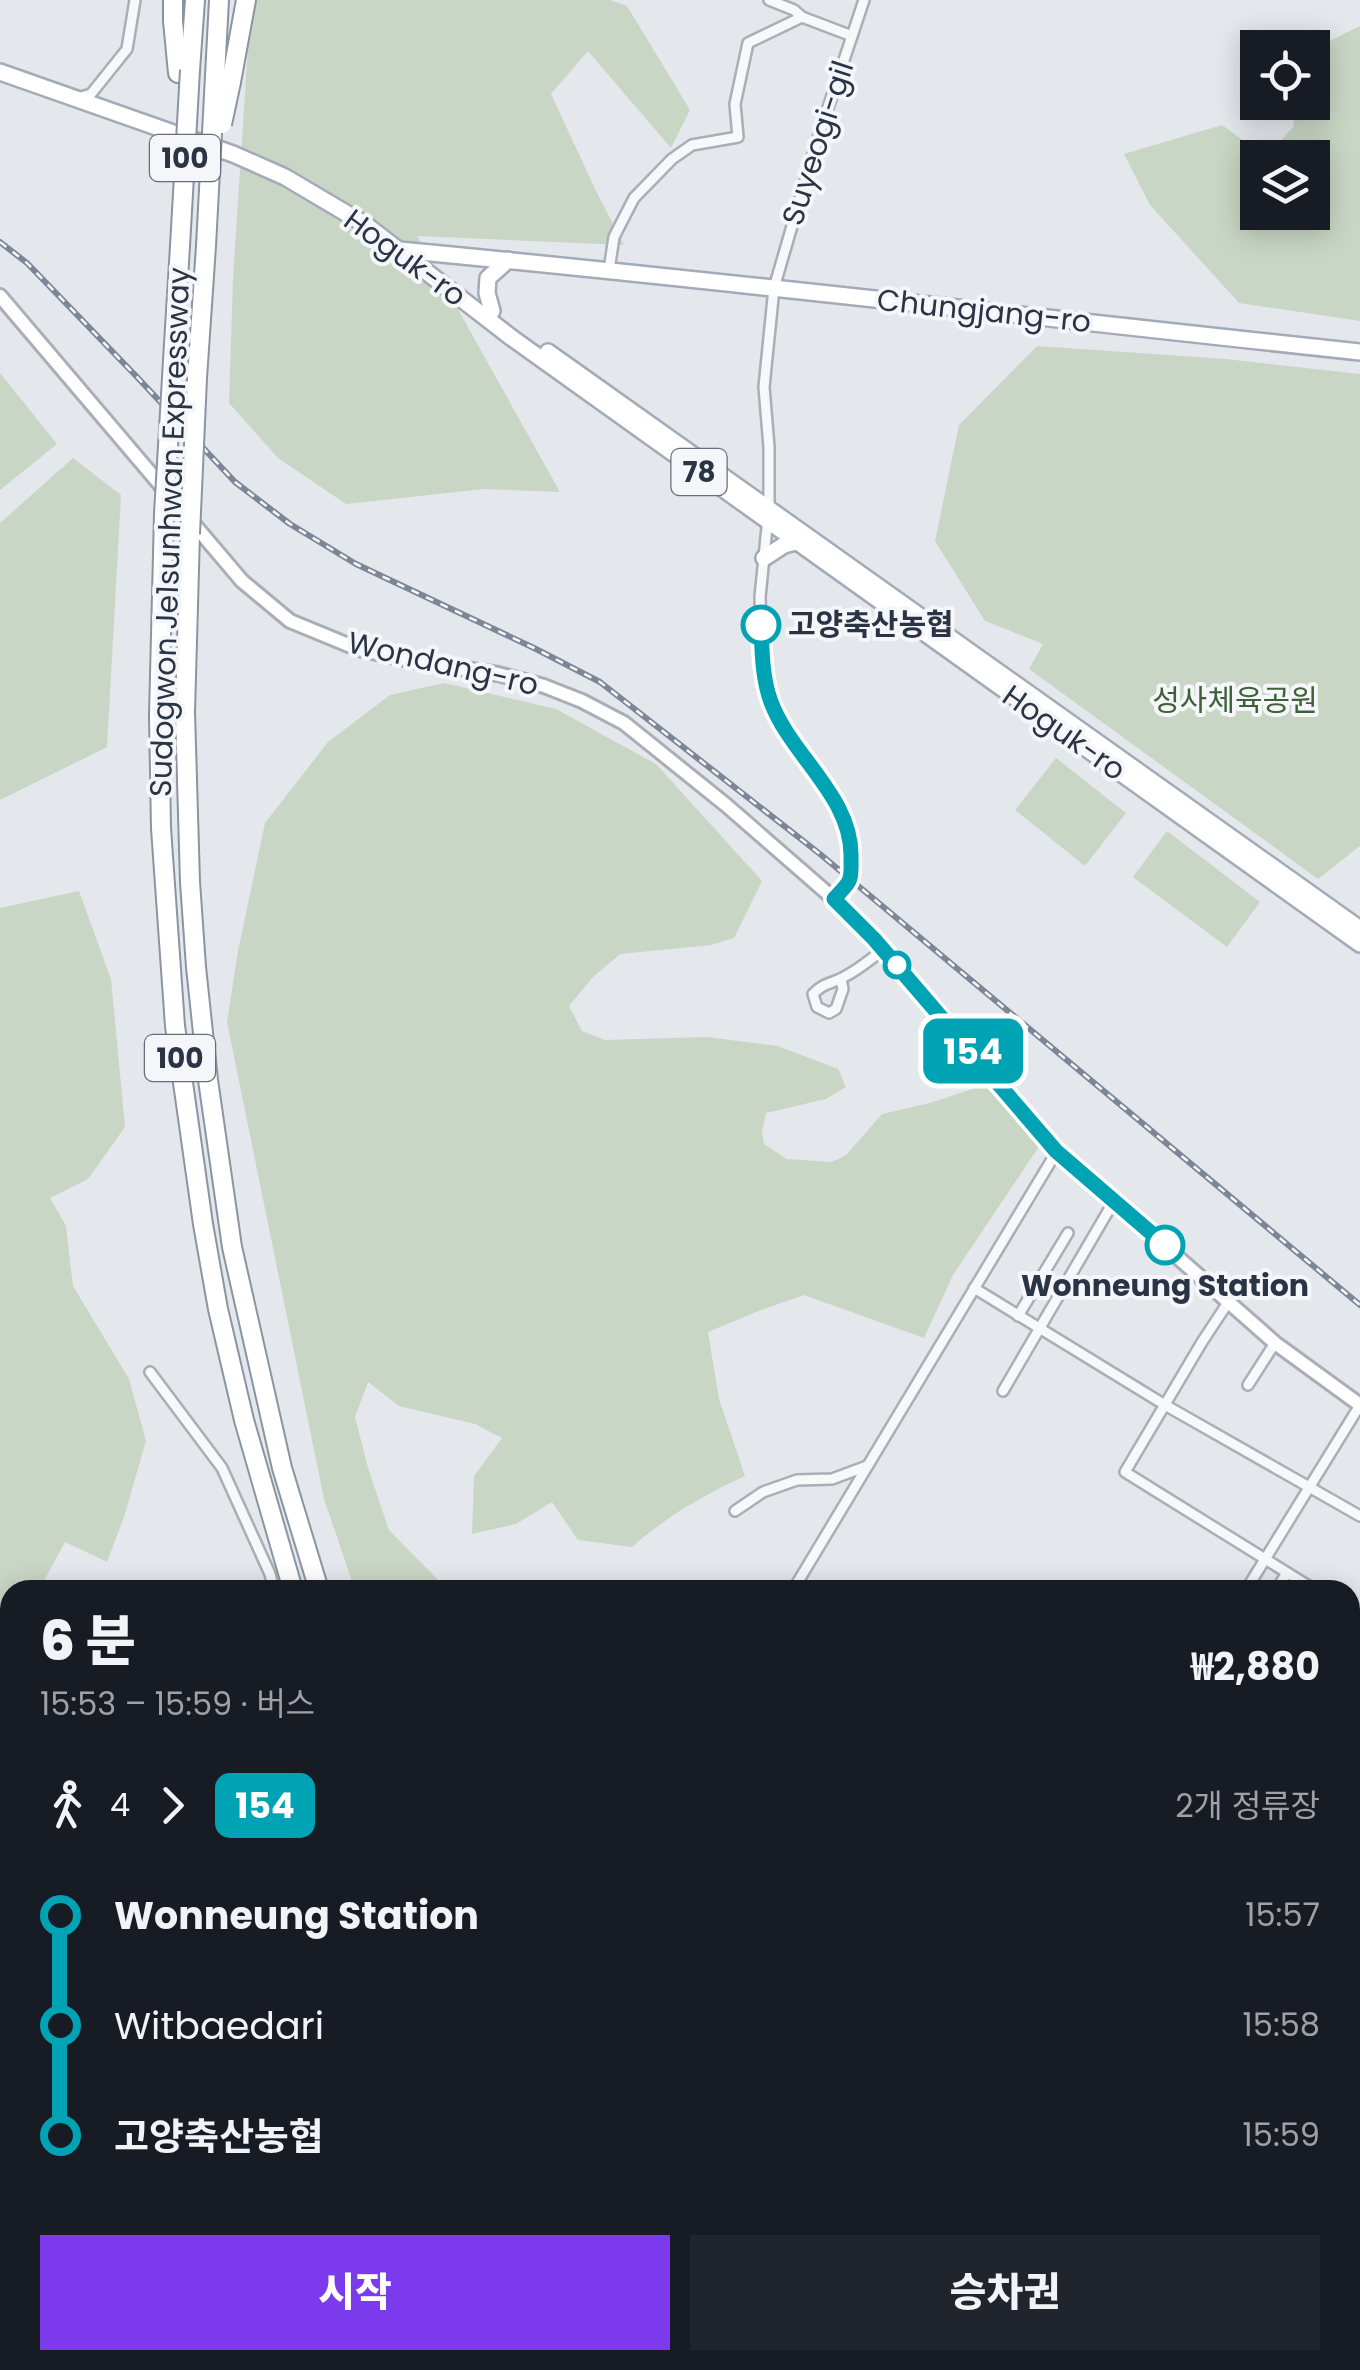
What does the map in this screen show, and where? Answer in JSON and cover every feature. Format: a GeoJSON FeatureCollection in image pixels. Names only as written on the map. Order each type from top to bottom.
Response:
{"type":"FeatureCollection","features":[{"type":"Feature","properties":{"kind":"highway"},"geometry":{"type":"LineString","coordinates":[[171,0],[184,72]]}},
{"type":"Feature","properties":{"kind":"highway","name":"Sudogwon Je1sunhwan Expressway"},"geometry":{"type":"LineString","coordinates":[[195,0],[184,72],[185,152],[164,514],[161,828],[176,1026],[202,1224],[244,1420],[290,1580]]}},
{"type":"Feature","properties":{"kind":"highway","name":"Sudogwon Je1sunhwan Expressway"},"geometry":{"type":"LineString","coordinates":[[219,0],[223,79],[210,179],[190,534],[185,712],[190,882],[208,1080],[232,1247],[282,1468],[315,1580]]}},
{"type":"Feature","properties":{"kind":"highway"},"geometry":{"type":"LineString","coordinates":[[223,79],[246,0]]}},
{"type":"Feature","properties":{"kind":"main road","name":"Hoguk-ro"},"geometry":{"type":"LineString","coordinates":[[0,62],[291,170],[372,219],[512,338],[1360,929]]}},
{"type":"Feature","properties":{"kind":"main road","name":"Hoguk-ro"},"geometry":{"type":"LineString","coordinates":[[0,72],[84,96]]}},
{"type":"Feature","properties":{"kind":"main road","name":"Hoguk-ro"},"geometry":{"type":"LineString","coordinates":[[406,251],[768,514],[796,542],[1360,944]]}},
{"type":"Feature","properties":{"kind":"main road","name":"Chungjang-ro"},"geometry":{"type":"LineString","coordinates":[[406,251],[1360,352]]}},
{"type":"Feature","properties":{"kind":"main road"},"geometry":{"type":"LineString","coordinates":[[492,311],[488,278],[508,260]]}},
{"type":"Feature","properties":{"kind":"main road","name":"Wondang-ro"},"geometry":{"type":"LineString","coordinates":[[0,296],[242,581],[290,621],[358,649],[544,686],[624,724],[726,805],[834,899],[884,950],[1056,1151],[1275,1342],[1360,1405]]}},
{"type":"Feature","properties":{"kind":"main road"},"geometry":{"type":"LineString","coordinates":[[764,558],[796,542]]}},
{"type":"Feature","properties":{"kind":"street"},"geometry":{"type":"LineString","coordinates":[[84,96],[128,49],[135,0]]}},
{"type":"Feature","properties":{"kind":"street"},"geometry":{"type":"LineString","coordinates":[[769,0],[852,36]]}},
{"type":"Feature","properties":{"kind":"street","name":"Suyeogi-gil"},"geometry":{"type":"LineString","coordinates":[[774,288],[809,165],[864,0]]}},
{"type":"Feature","properties":{"kind":"street"},"geometry":{"type":"LineString","coordinates":[[608,270],[614,238],[634,198],[672,159],[692,145],[738,137],[734,104],[748,44],[802,17]]}},
{"type":"Feature","properties":{"kind":"street"},"geometry":{"type":"LineString","coordinates":[[774,288],[764,387],[769,447],[760,598],[762,659],[770,700],[786,732],[834,799],[844,820],[851,850],[850,880],[834,899]]}},
{"type":"Feature","properties":{"kind":"street"},"geometry":{"type":"LineString","coordinates":[[841,979],[884,950]]}},
{"type":"Feature","properties":{"kind":"street"},"geometry":{"type":"LineString","coordinates":[[799,1580],[1056,1151]]}},
{"type":"Feature","properties":{"kind":"street"},"geometry":{"type":"LineString","coordinates":[[1003,1391],[1114,1202]]}},
{"type":"Feature","properties":{"kind":"street"},"geometry":{"type":"LineString","coordinates":[[1018,1316],[1068,1233]]}},
{"type":"Feature","properties":{"kind":"street"},"geometry":{"type":"LineString","coordinates":[[974,1288],[1165,1405],[1360,1516]]}},
{"type":"Feature","properties":{"kind":"street"},"geometry":{"type":"LineString","coordinates":[[1229,1302],[1125,1472],[1299,1580]]}},
{"type":"Feature","properties":{"kind":"street"},"geometry":{"type":"LineString","coordinates":[[1248,1385],[1275,1342]]}},
{"type":"Feature","properties":{"kind":"street"},"geometry":{"type":"LineString","coordinates":[[150,1372],[222,1468],[272,1580]]}},
{"type":"Feature","properties":{"kind":"street"},"geometry":{"type":"LineString","coordinates":[[1252,1580],[1360,1405]]}},
{"type":"Feature","properties":{"kind":"street"},"geometry":{"type":"LineString","coordinates":[[735,1510],[763,1492],[797,1480],[832,1480],[868,1466]]}},
{"type":"Feature","properties":{"kind":"street"},"geometry":{"type":"LineString","coordinates":[[1282,1580],[1287,1573]]}},
{"type":"Feature","properties":{"kind":"green space"},"geometry":{"type":"Polygon","coordinates":[[[251,0],[610,0],[627,6],[690,110],[671,148],[588,51],[551,94],[624,245],[417,236],[560,492],[484,489],[346,504],[278,458],[229,403],[251,0]]]}},
{"type":"Feature","properties":{"kind":"green space"},"geometry":{"type":"Polygon","coordinates":[[[1360,26],[1360,321],[1239,303],[1150,205],[1124,154],[1222,125],[1243,140],[1240,230],[1330,230],[1330,140],[1281,140],[1294,126],[1293,120],[1330,120],[1330,41],[1360,26]]]}},
{"type":"Feature","properties":{"kind":"green space","name":"성사체육공원"},"geometry":{"type":"Polygon","coordinates":[[[1037,346],[1226,359],[1360,374],[1360,846],[1318,879],[1029,669],[1043,644],[985,621],[935,541],[959,425],[1037,346]]]}},
{"type":"Feature","properties":{"kind":"green space"},"geometry":{"type":"Polygon","coordinates":[[[0,373],[57,444],[0,490],[0,373]]]}},
{"type":"Feature","properties":{"kind":"green space"},"geometry":{"type":"Polygon","coordinates":[[[73,458],[121,495],[107,747],[0,800],[0,523],[73,458]]]}},
{"type":"Feature","properties":{"kind":"green space"},"geometry":{"type":"Polygon","coordinates":[[[444,683],[556,709],[656,764],[762,881],[734,938],[711,945],[620,954],[592,978],[569,1006],[582,1031],[605,1040],[707,1037],[778,1046],[838,1069],[846,1087],[826,1099],[766,1113],[764,1144],[787,1159],[832,1162],[846,1155],[882,1114],[984,1085],[1040,1145],[953,1275],[924,1338],[804,1295],[708,1332],[719,1399],[745,1476],[686,1507],[632,1547],[578,1540],[552,1502],[516,1524],[472,1534],[474,1476],[502,1438],[475,1424],[399,1406],[368,1382],[355,1417],[389,1530],[438,1580],[352,1580],[324,1499],[227,1022],[265,823],[328,742],[390,695],[444,683]]]}},
{"type":"Feature","properties":{"kind":"green space"},"geometry":{"type":"Polygon","coordinates":[[[1056,758],[1126,813],[1085,866],[1015,810],[1056,758]]]}},
{"type":"Feature","properties":{"kind":"green space"},"geometry":{"type":"Polygon","coordinates":[[[1167,831],[1260,902],[1227,947],[1133,877],[1167,831]]]}},
{"type":"Feature","properties":{"kind":"green space"},"geometry":{"type":"Polygon","coordinates":[[[79,891],[111,979],[125,1127],[88,1179],[50,1198],[66,1226],[73,1286],[129,1379],[146,1441],[107,1562],[65,1542],[44,1580],[0,1580],[0,908],[79,891]]]}},
{"type":"Feature","properties":{"kind":"railway"},"geometry":{"type":"LineString","coordinates":[[0,242],[27,263],[235,482],[290,524],[356,564],[600,682],[820,854],[1360,1305]]}},
{"type":"Feature","properties":{"kind":"bus line","name":"154"},"geometry":{"type":"LineString","coordinates":[[761,625],[762,659],[770,700],[786,732],[834,799],[844,820],[851,850],[850,880],[834,899],[937,1010],[1056,1151],[1165,1245]]}},
{"type":"Feature","properties":{"kind":"place","name":"고양축산농협"},"geometry":{"type":"Point","coordinates":[761,625]}},
{"type":"Feature","properties":{"kind":"place","name":"Wonneung Station"},"geometry":{"type":"Point","coordinates":[1165,1245]}}]}
